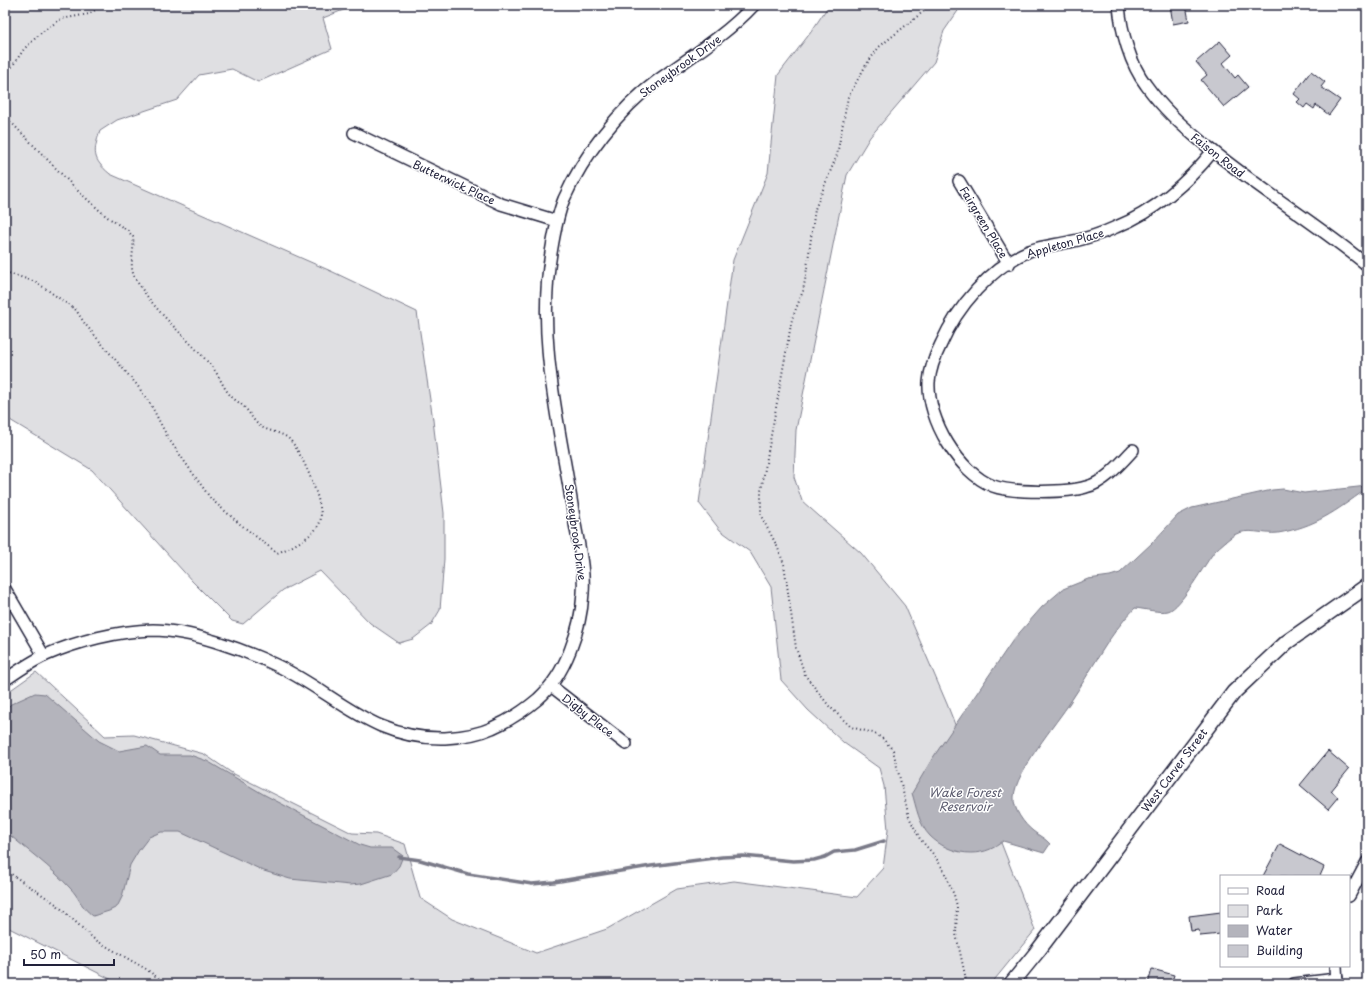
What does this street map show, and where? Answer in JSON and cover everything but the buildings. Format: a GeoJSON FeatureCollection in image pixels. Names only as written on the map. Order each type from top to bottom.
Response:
{"type":"FeatureCollection","features":[{"type":"Feature","properties":{"kind":"street","name":"Stoneybrook Drive"},"geometry":{"type":"LineString","coordinates":[[5,680],[44,656],[83,642],[127,633],[153,630],[176,632],[246,653],[276,665],[348,710],[383,727],[412,736],[436,738],[462,737],[479,733],[493,728],[534,702],[550,686],[564,664],[574,638],[582,608],[584,590],[570,488],[553,391],[547,340],[546,303],[550,262],[557,221],[564,199],[575,179],[600,140],[624,110],[656,82],[721,36],[754,5]]}},
{"type":"Feature","properties":{"kind":"street","name":"Faison Road"},"geometry":{"type":"LineString","coordinates":[[1119,5],[1124,33],[1132,61],[1145,84],[1173,116],[1213,151],[1367,265]]}},
{"type":"Feature","properties":{"kind":"street","name":"Butterwick Place"},"geometry":{"type":"LineString","coordinates":[[354,133],[444,178],[501,204],[557,221]]}},
{"type":"Feature","properties":{"kind":"street","name":"Appleton Place"},"geometry":{"type":"LineString","coordinates":[[1133,450],[1097,482],[1087,487],[1072,490],[1002,489],[982,480],[968,469],[957,457],[942,431],[934,410],[930,397],[930,372],[941,343],[960,312],[988,280],[1009,264],[1029,252],[1084,239],[1132,220],[1177,188],[1192,175],[1213,151]]}},
{"type":"Feature","properties":{"kind":"street","name":"Fairgreen Place"},"geometry":{"type":"LineString","coordinates":[[959,181],[1009,264]]}},
{"type":"Feature","properties":{"kind":"street","name":"West Carver Street"},"geometry":{"type":"LineString","coordinates":[[1010,984],[1037,952],[1234,692],[1287,642],[1367,586]]}},
{"type":"Feature","properties":{"kind":"street"},"geometry":{"type":"LineString","coordinates":[[5,588],[44,656]]}},
{"type":"Feature","properties":{"kind":"street","name":"Digby Place"},"geometry":{"type":"LineString","coordinates":[[550,686],[626,744]]}},
{"type":"Feature","properties":{"kind":"street"},"geometry":{"type":"LineString","coordinates":[[1350,894],[1367,862]]}},
{"type":"Feature","properties":{"kind":"street"},"geometry":{"type":"LineString","coordinates":[[1294,984],[1337,982],[1336,967]]}},
{"type":"Feature","properties":{"kind":"path"},"geometry":{"type":"LineString","coordinates":[[5,77],[24,49],[42,32],[61,19],[89,14],[103,5]]}},
{"type":"Feature","properties":{"kind":"path"},"geometry":{"type":"LineString","coordinates":[[929,5],[924,11],[879,47],[866,65],[848,98],[837,155],[815,209],[806,275],[792,319],[761,491],[761,516],[777,546],[784,564],[796,648],[805,675],[829,706],[851,727],[873,733],[882,738],[893,750],[909,817],[920,839],[934,855],[943,869],[954,895],[957,906],[956,934],[967,984]]}},
{"type":"Feature","properties":{"kind":"path"},"geometry":{"type":"LineString","coordinates":[[5,116],[79,192],[106,216],[128,231],[133,237],[131,269],[142,289],[161,313],[213,369],[224,389],[232,398],[244,407],[254,422],[261,427],[290,440],[310,476],[321,510],[320,522],[314,531],[294,546],[277,553],[240,524],[212,499],[201,486],[186,461],[168,438],[151,405],[137,385],[85,324],[76,310],[36,282],[5,272]]}},
{"type":"Feature","properties":{"kind":"path"},"geometry":{"type":"LineString","coordinates":[[5,870],[56,904],[94,939],[146,969],[166,984]]}},
{"type":"Feature","properties":{"kind":"green space"},"geometry":{"type":"Polygon","coordinates":[[[5,5],[356,5],[323,18],[332,49],[258,82],[232,69],[199,75],[177,100],[117,120],[100,131],[95,150],[100,164],[110,174],[333,272],[417,312],[433,420],[444,513],[444,559],[440,610],[431,625],[413,639],[399,643],[370,623],[320,571],[283,590],[243,624],[232,621],[192,581],[92,470],[5,417],[5,5]]]}},
{"type":"Feature","properties":{"kind":"green space"},"geometry":{"type":"Polygon","coordinates":[[[829,5],[962,5],[944,31],[934,62],[870,137],[847,175],[796,430],[794,477],[802,501],[861,553],[905,606],[947,704],[1035,930],[991,984],[120,984],[5,926],[5,694],[36,672],[105,736],[134,735],[204,754],[232,773],[352,833],[376,834],[405,844],[420,898],[452,919],[536,953],[607,929],[677,889],[734,881],[857,897],[883,868],[888,830],[884,786],[879,768],[844,743],[808,710],[781,680],[771,587],[750,552],[720,530],[699,503],[733,260],[768,173],[778,75],[811,32],[829,5]]]}},
{"type":"Feature","properties":{"kind":"water","name":"Wake Forest Reservoir"},"geometry":{"type":"Polygon","coordinates":[[[1367,486],[1365,490],[1344,505],[1303,527],[1278,533],[1250,531],[1234,535],[1215,551],[1186,594],[1173,608],[1168,611],[1160,612],[1135,608],[1125,618],[1108,641],[1071,701],[1029,761],[1016,787],[1014,802],[1017,811],[1035,833],[1050,844],[1044,853],[1003,841],[995,847],[985,851],[966,853],[946,847],[926,832],[918,815],[912,793],[932,759],[1013,640],[1042,607],[1063,589],[1088,579],[1120,573],[1152,543],[1178,515],[1192,508],[1272,490],[1283,489],[1304,493],[1367,486]]]}},
{"type":"Feature","properties":{"kind":"water"},"geometry":{"type":"Polygon","coordinates":[[[35,693],[45,694],[99,741],[119,751],[147,746],[160,755],[190,755],[207,761],[263,794],[360,845],[370,848],[392,848],[403,856],[399,866],[392,874],[361,884],[350,885],[290,879],[264,871],[180,832],[161,832],[149,837],[130,865],[122,897],[117,907],[93,916],[63,880],[5,831],[5,710],[11,704],[35,693]]]}},
{"type":"Feature","properties":{"kind":"waterway"},"geometry":{"type":"LineString","coordinates":[[399,857],[420,860],[468,874],[532,884],[722,857],[743,856],[793,861],[814,860],[825,857],[834,852],[855,850],[884,841]]}}]}
